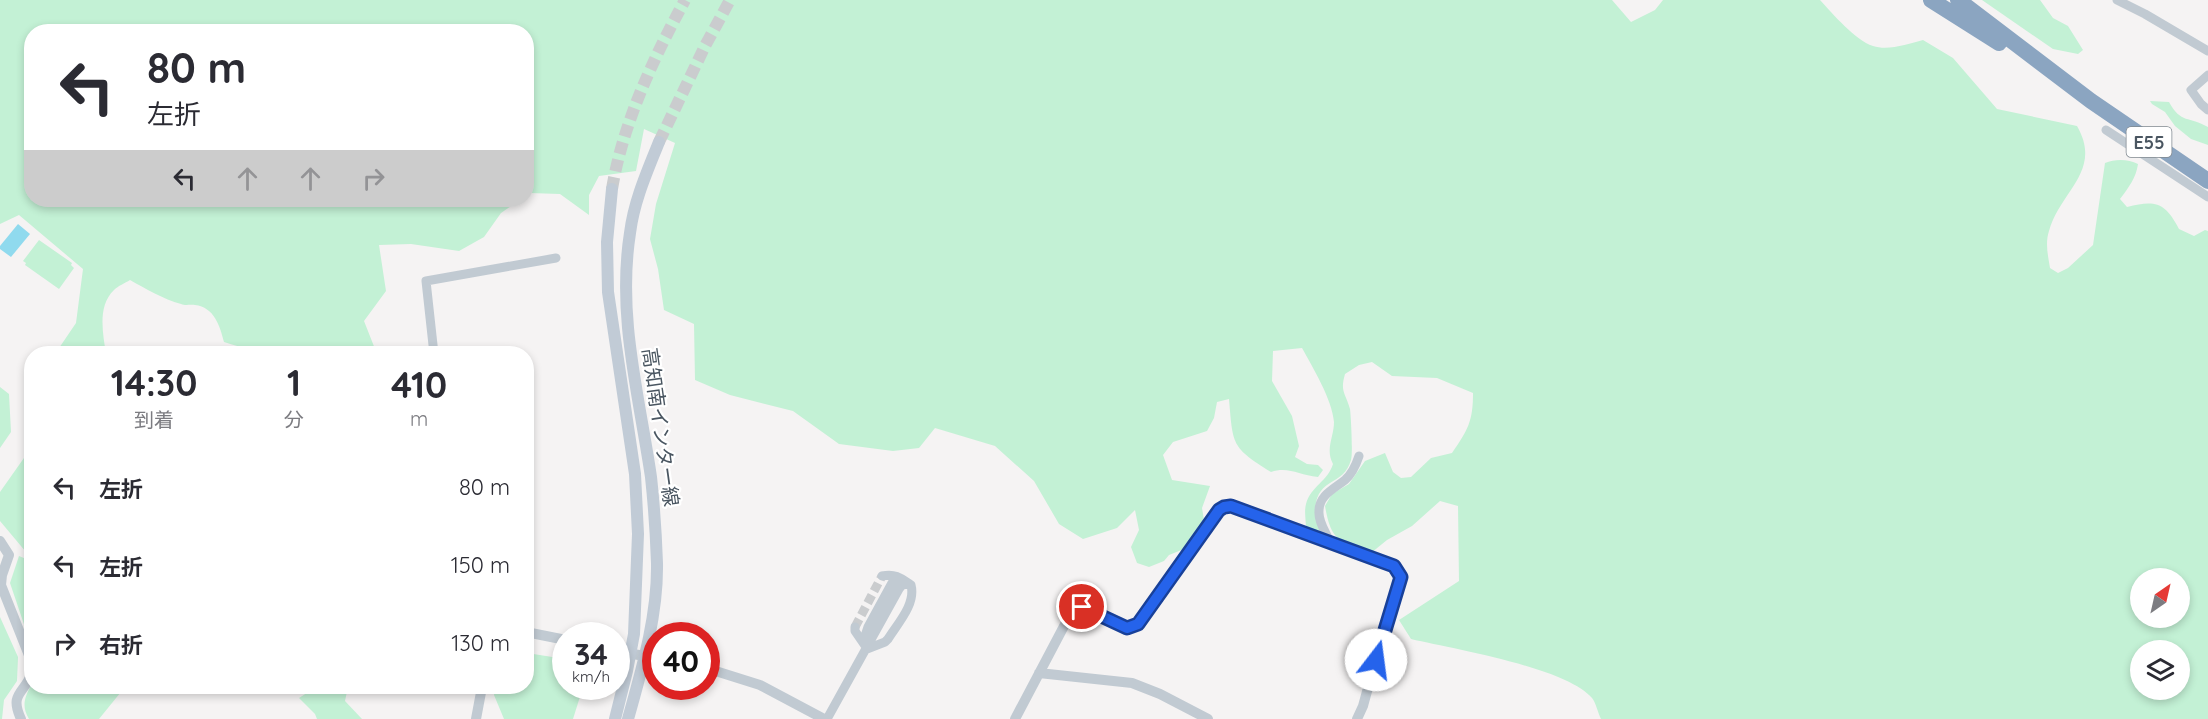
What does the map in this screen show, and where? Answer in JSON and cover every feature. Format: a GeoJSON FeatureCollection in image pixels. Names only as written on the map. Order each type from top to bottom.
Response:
{"type":"FeatureCollection","features":[{"type":"Feature","properties":{"kind":"highway"},"geometry":{"type":"LineString","coordinates":[[1930,0],[2091,101]]}},
{"type":"Feature","properties":{"kind":"highway","name":"E55"},"geometry":{"type":"LineString","coordinates":[[1958,0],[2091,101],[2208,181]]}},
{"type":"Feature","properties":{"kind":"highway"},"geometry":{"type":"LineString","coordinates":[[1966,0],[1998,30]]}},
{"type":"Feature","properties":{"kind":"main road","name":"高知南インター線"},"geometry":{"type":"LineString","coordinates":[[653,622],[656,596],[656,533],[650,476],[629,348],[626,293],[630,230],[639,190],[659,142]]}},
{"type":"Feature","properties":{"kind":"main road","name":"高知南インター線"},"geometry":{"type":"LineString","coordinates":[[612,189],[607,242],[608,291],[635,474],[638,534],[637,596],[630,654]]}},
{"type":"Feature","properties":{"kind":"main road","name":"高知南インター線"},"geometry":{"type":"LineString","coordinates":[[628,719],[642,680]]}},
{"type":"Feature","properties":{"kind":"main road","name":"高知南インター線"},"geometry":{"type":"LineString","coordinates":[[615,719],[619,700]]}},
{"type":"Feature","properties":{"kind":"street"},"geometry":{"type":"LineString","coordinates":[[2117,0],[2208,51]]}},
{"type":"Feature","properties":{"kind":"street"},"geometry":{"type":"LineString","coordinates":[[2208,75],[2191,90],[2208,110]]}},
{"type":"Feature","properties":{"kind":"street"},"geometry":{"type":"LineString","coordinates":[[2106,130],[2208,196]]}},
{"type":"Feature","properties":{"kind":"street"},"geometry":{"type":"LineString","coordinates":[[433,346],[426,280],[556,258]]}},
{"type":"Feature","properties":{"kind":"street"},"geometry":{"type":"LineString","coordinates":[[1330,542],[1318,509],[1330,490],[1346,479],[1356,465],[1359,456]]}},
{"type":"Feature","properties":{"kind":"street"},"geometry":{"type":"LineString","coordinates":[[1015,719],[1071,612],[1077,607],[1087,609],[1127,628],[1138,624],[1213,518],[1224,507],[1239,508],[1394,566],[1401,577],[1387,618],[1363,706],[1357,719]]}},
{"type":"Feature","properties":{"kind":"street"},"geometry":{"type":"LineString","coordinates":[[0,541],[9,555],[1,585],[24,643]]}},
{"type":"Feature","properties":{"kind":"street"},"geometry":{"type":"LineString","coordinates":[[867,649],[888,639],[911,602],[913,594],[911,585],[891,574],[882,576]]}},
{"type":"Feature","properties":{"kind":"street"},"geometry":{"type":"LineString","coordinates":[[720,672],[760,685],[825,719],[867,649],[868,627],[892,584],[904,581]]}},
{"type":"Feature","properties":{"kind":"street"},"geometry":{"type":"LineString","coordinates":[[855,627],[855,631],[867,649]]}},
{"type":"Feature","properties":{"kind":"street"},"geometry":{"type":"LineString","coordinates":[[534,634],[552,637]]}},
{"type":"Feature","properties":{"kind":"street"},"geometry":{"type":"LineString","coordinates":[[630,654],[642,656]]}},
{"type":"Feature","properties":{"kind":"street"},"geometry":{"type":"LineString","coordinates":[[1039,673],[1132,683],[1160,694],[1208,719]]}},
{"type":"Feature","properties":{"kind":"street"},"geometry":{"type":"LineString","coordinates":[[21,719],[15,701],[24,684]]}},
{"type":"Feature","properties":{"kind":"street"},"geometry":{"type":"LineString","coordinates":[[476,719],[481,694]]}},
{"type":"Feature","properties":{"kind":"green space"},"geometry":{"type":"Polygon","coordinates":[[[0,0],[1612,0],[1631,22],[1655,10],[1663,0],[1820,0],[1866,43],[1879,47],[1891,47],[1923,40],[1953,58],[1997,109],[2077,126],[2084,142],[2085,156],[2082,168],[2054,217],[2047,240],[2050,268],[2058,273],[2068,268],[2093,245],[2105,163],[2126,160],[2138,164],[2134,178],[2120,199],[2127,207],[2145,204],[2158,205],[2169,213],[2179,229],[2194,236],[2205,230],[2208,231],[2208,719],[1601,719],[1592,698],[1578,687],[1558,677],[1534,668],[1480,654],[1411,639],[1399,620],[1459,581],[1458,506],[1440,501],[1412,526],[1387,540],[1371,553],[1338,539],[1330,527],[1325,506],[1332,494],[1349,484],[1365,461],[1385,453],[1393,472],[1401,478],[1411,477],[1431,458],[1452,453],[1468,425],[1473,393],[1437,378],[1392,376],[1372,362],[1359,365],[1345,374],[1343,389],[1350,409],[1352,456],[1340,477],[1319,493],[1316,512],[1321,533],[1306,528],[1305,507],[1308,498],[1331,470],[1333,464],[1330,443],[1334,427],[1333,413],[1302,348],[1273,351],[1272,381],[1292,416],[1299,446],[1295,457],[1307,464],[1318,465],[1323,470],[1318,477],[1288,470],[1271,472],[1248,457],[1236,443],[1229,399],[1217,402],[1214,418],[1207,431],[1173,442],[1163,455],[1172,480],[1210,486],[1202,508],[1204,520],[1184,549],[1149,567],[1137,563],[1131,547],[1139,530],[1135,510],[1117,528],[1083,539],[1059,524],[1034,481],[995,446],[935,428],[919,448],[893,451],[839,444],[793,411],[730,395],[695,380],[694,324],[664,310],[658,269],[650,239],[656,204],[675,143],[644,129],[636,171],[599,176],[589,195],[589,215],[560,194],[534,193],[534,24],[24,24],[24,207],[510,207],[501,213],[484,237],[459,251],[411,244],[379,245],[386,291],[364,321],[374,346],[239,346],[224,342],[215,318],[207,309],[183,305],[155,294],[130,280],[114,290],[105,304],[102,320],[105,346],[60,346],[76,323],[83,269],[19,215],[0,224],[0,0]]]}},
{"type":"Feature","properties":{"kind":"green space"},"geometry":{"type":"Polygon","coordinates":[[[1982,0],[2040,0],[2053,18],[2068,26],[2083,50],[2078,54],[2053,49],[1982,0]]]}},
{"type":"Feature","properties":{"kind":"green space"},"geometry":{"type":"Polygon","coordinates":[[[2150,101],[2169,102],[2177,114],[2208,127],[2208,145],[2191,139],[2175,126],[2165,112],[2150,101]]]}},
{"type":"Feature","properties":{"kind":"green space"},"geometry":{"type":"Polygon","coordinates":[[[39,240],[72,263],[74,268],[59,289],[25,265],[23,261],[39,240]]]}},
{"type":"Feature","properties":{"kind":"green space"},"geometry":{"type":"Polygon","coordinates":[[[0,387],[9,394],[11,432],[0,448],[0,387]]]}},
{"type":"Feature","properties":{"kind":"green space"},"geometry":{"type":"Polygon","coordinates":[[[24,458],[24,550],[0,521],[0,492],[24,458]]]}},
{"type":"Feature","properties":{"kind":"green space"},"geometry":{"type":"Polygon","coordinates":[[[19,556],[24,558],[24,624],[10,583],[19,556]]]}},
{"type":"Feature","properties":{"kind":"green space"},"geometry":{"type":"Polygon","coordinates":[[[0,617],[18,657],[17,681],[4,700],[2,719],[0,719],[0,617]]]}},
{"type":"Feature","properties":{"kind":"green space"},"geometry":{"type":"Polygon","coordinates":[[[534,654],[552,657],[552,700],[579,700],[573,719],[504,719],[494,694],[534,694],[534,654]]]}},
{"type":"Feature","properties":{"kind":"green space"},"geometry":{"type":"Polygon","coordinates":[[[27,694],[119,694],[99,719],[29,719],[25,710],[27,694]]]}},
{"type":"Feature","properties":{"kind":"green space"},"geometry":{"type":"Polygon","coordinates":[[[305,694],[346,694],[345,701],[362,719],[317,719],[299,698],[305,694]]]}},
{"type":"Feature","properties":{"kind":"water"},"geometry":{"type":"Polygon","coordinates":[[[18,224],[30,234],[11,257],[0,249],[0,246],[18,224]]]}},
{"type":"Feature","properties":{"kind":"tunnel"},"geometry":{"type":"LineString","coordinates":[[612,189],[631,116],[662,45],[685,0]]}},
{"type":"Feature","properties":{"kind":"tunnel"},"geometry":{"type":"LineString","coordinates":[[659,142],[730,0]]}},
{"type":"Feature","properties":{"kind":"tunnel"},"geometry":{"type":"LineString","coordinates":[[855,627],[882,576]]}},
{"type":"Feature","properties":{"kind":"route"},"geometry":{"type":"LineString","coordinates":[[1082,607],[1127,628],[1138,624],[1219,510],[1231,506],[1394,566],[1399,571],[1400,582],[1387,618],[1376,660]]}}]}
